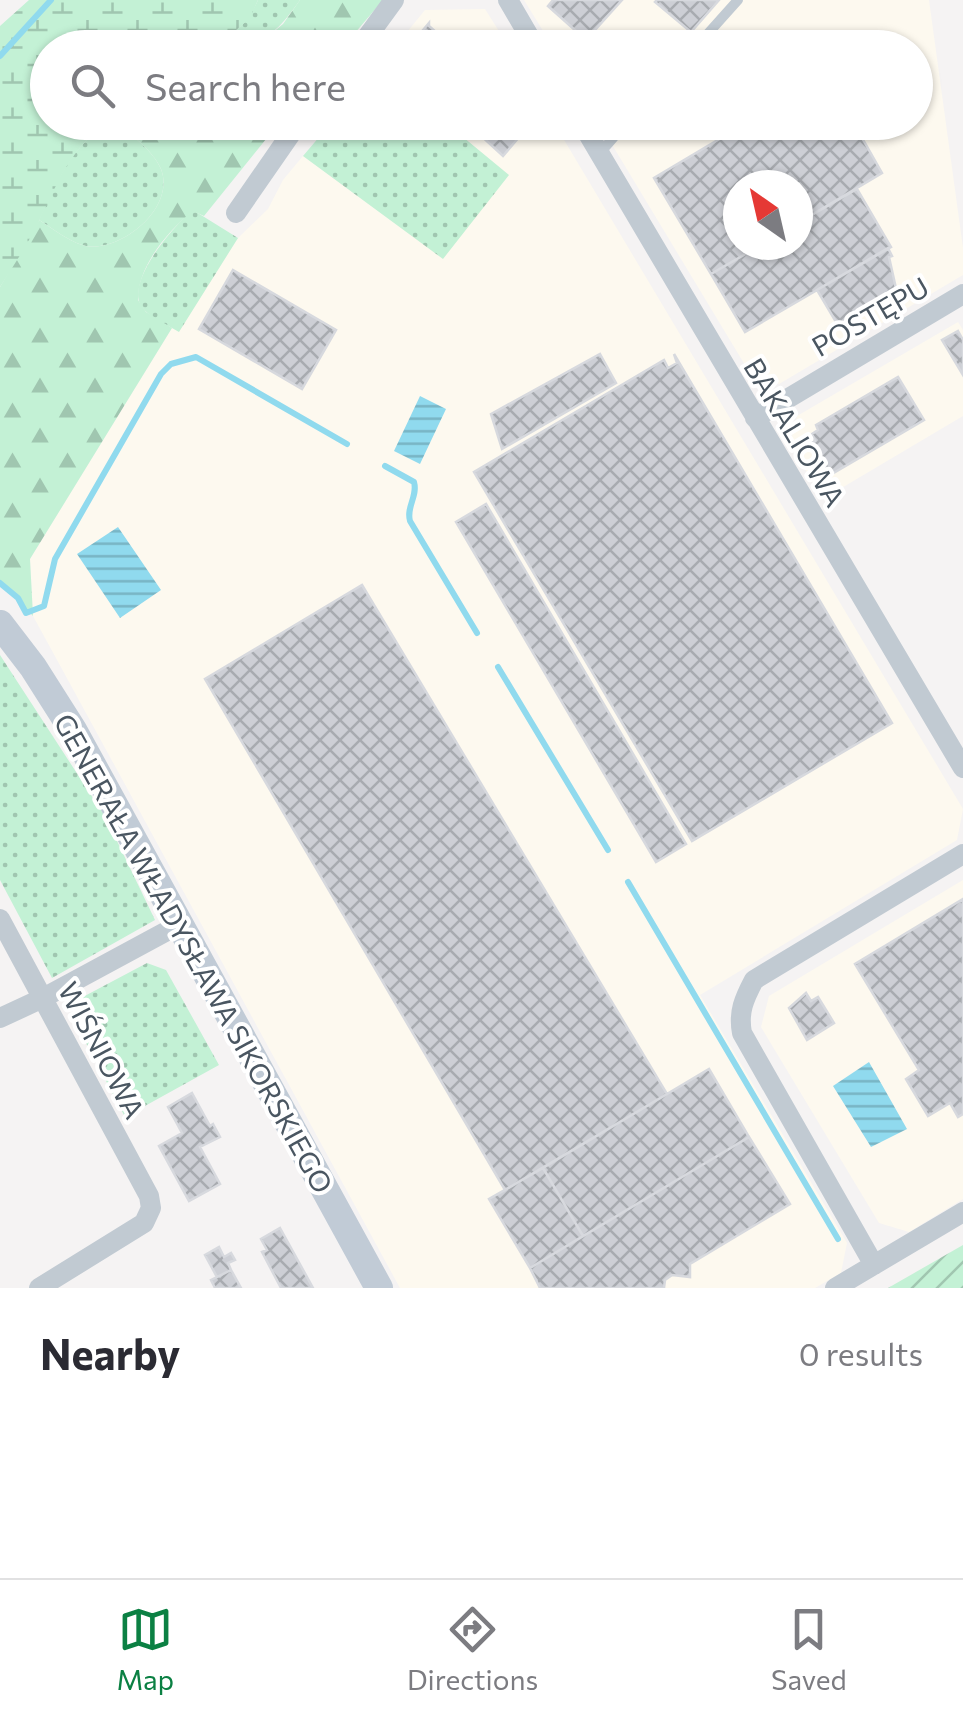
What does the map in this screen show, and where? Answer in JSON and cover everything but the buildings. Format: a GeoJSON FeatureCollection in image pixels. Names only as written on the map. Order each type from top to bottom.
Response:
{"type":"FeatureCollection","features":[{"type":"Feature","properties":{"kind":"main road","name":"GENERAŁA WŁADYSŁAWA SIKORSKIEGO"},"geometry":{"type":"LineString","coordinates":[[0,624],[33,666],[64,716],[379,1288]]}},
{"type":"Feature","properties":{"kind":"street"},"geometry":{"type":"LineString","coordinates":[[372,30],[394,0]]}},
{"type":"Feature","properties":{"kind":"street"},"geometry":{"type":"LineString","coordinates":[[508,0],[526,30]]}},
{"type":"Feature","properties":{"kind":"street"},"geometry":{"type":"LineString","coordinates":[[236,213],[287,140]]}},
{"type":"Feature","properties":{"kind":"street","name":"BAKALIOWA"},"geometry":{"type":"LineString","coordinates":[[591,140],[963,768]]}},
{"type":"Feature","properties":{"kind":"street","name":"POSTĘPU"},"geometry":{"type":"LineString","coordinates":[[755,418],[963,294]]}},
{"type":"Feature","properties":{"kind":"street"},"geometry":{"type":"LineString","coordinates":[[874,1265],[742,1034],[739,1019],[743,1000],[754,980],[963,854]]}},
{"type":"Feature","properties":{"kind":"street","name":"WIŚNIOWA"},"geometry":{"type":"LineString","coordinates":[[0,919],[149,1196],[151,1208],[144,1224],[39,1288]]}},
{"type":"Feature","properties":{"kind":"street"},"geometry":{"type":"LineString","coordinates":[[0,1018],[180,924]]}},
{"type":"Feature","properties":{"kind":"street"},"geometry":{"type":"LineString","coordinates":[[836,1288],[963,1212]]}},
{"type":"Feature","properties":{"kind":"lane"},"geometry":{"type":"LineString","coordinates":[[711,30],[738,0]]}},
{"type":"Feature","properties":{"kind":"lane"},"geometry":{"type":"LineString","coordinates":[[599,154],[611,140]]}},
{"type":"Feature","properties":{"kind":"shaded area"},"geometry":{"type":"Polygon","coordinates":[[[524,0],[929,0],[963,248],[963,275],[779,384],[751,375],[609,140],[933,140],[933,30],[543,30],[524,0]]]}},
{"type":"Feature","properties":{"kind":"shaded area"},"geometry":{"type":"Polygon","coordinates":[[[485,9],[498,30],[409,30],[425,10],[485,9]]]}},
{"type":"Feature","properties":{"kind":"shaded area"},"geometry":{"type":"Polygon","coordinates":[[[466,140],[564,140],[963,809],[957,840],[700,995],[847,1243],[841,1273],[815,1288],[400,1288],[33,616],[30,559],[172,328],[179,331],[238,238],[268,209],[283,180],[303,156],[443,258],[508,175],[466,140]]]}},
{"type":"Feature","properties":{"kind":"shaded area"},"geometry":{"type":"Polygon","coordinates":[[[958,322],[963,330],[963,416],[823,499],[790,444],[797,416],[958,322]]]}},
{"type":"Feature","properties":{"kind":"shaded area"},"geometry":{"type":"Polygon","coordinates":[[[963,880],[963,1199],[909,1232],[879,1223],[761,1027],[769,996],[963,880]]]}},
{"type":"Feature","properties":{"kind":"green space"},"geometry":{"type":"Polygon","coordinates":[[[29,0],[258,0],[250,18],[236,30],[30,30],[30,140],[87,140],[69,162],[0,287],[0,26],[29,0]]]}},
{"type":"Feature","properties":{"kind":"green space"},"geometry":{"type":"Polygon","coordinates":[[[258,0],[300,0],[275,30],[236,30],[258,0]]]}},
{"type":"Feature","properties":{"kind":"green space"},"geometry":{"type":"Polygon","coordinates":[[[300,0],[383,0],[357,30],[276,30],[300,0]]]}},
{"type":"Feature","properties":{"kind":"green space"},"geometry":{"type":"Polygon","coordinates":[[[87,140],[138,140],[157,162],[164,184],[161,198],[142,224],[129,235],[100,246],[68,239],[39,220],[59,179],[87,140]]]}},
{"type":"Feature","properties":{"kind":"green space"},"geometry":{"type":"Polygon","coordinates":[[[138,140],[265,140],[204,216],[193,211],[183,219],[148,263],[138,300],[146,312],[172,328],[30,559],[33,616],[0,583],[0,287],[39,220],[86,246],[115,242],[142,224],[161,198],[164,184],[161,169],[138,140]]]}},
{"type":"Feature","properties":{"kind":"green space"},"geometry":{"type":"Polygon","coordinates":[[[317,140],[467,140],[509,175],[443,259],[303,156],[317,140]]]}},
{"type":"Feature","properties":{"kind":"green space"},"geometry":{"type":"Polygon","coordinates":[[[193,210],[238,238],[179,332],[147,313],[138,293],[155,253],[193,210]]]}},
{"type":"Feature","properties":{"kind":"green space"},"geometry":{"type":"Polygon","coordinates":[[[0,655],[106,818],[155,920],[52,978],[0,880],[0,655]]]}},
{"type":"Feature","properties":{"kind":"green space"},"geometry":{"type":"Polygon","coordinates":[[[147,963],[166,970],[219,1065],[125,1117],[75,1022],[79,999],[147,963]]]}},
{"type":"Feature","properties":{"kind":"green space"},"geometry":{"type":"Polygon","coordinates":[[[963,1245],[963,1288],[888,1288],[963,1245]]]}},
{"type":"Feature","properties":{"kind":"water"},"geometry":{"type":"Polygon","coordinates":[[[420,396],[446,409],[420,464],[394,451],[420,396]]]}},
{"type":"Feature","properties":{"kind":"water"},"geometry":{"type":"Polygon","coordinates":[[[118,527],[161,590],[120,618],[77,554],[118,527]]]}},
{"type":"Feature","properties":{"kind":"water"},"geometry":{"type":"Polygon","coordinates":[[[869,1062],[907,1129],[871,1147],[833,1086],[869,1062]]]}},
{"type":"Feature","properties":{"kind":"waterway"},"geometry":{"type":"LineString","coordinates":[[0,56],[51,0]]}},
{"type":"Feature","properties":{"kind":"waterway"},"geometry":{"type":"LineString","coordinates":[[0,583],[18,598],[26,613],[44,606],[55,559],[161,374],[171,364],[196,357],[347,444]]}},
{"type":"Feature","properties":{"kind":"waterway"},"geometry":{"type":"LineString","coordinates":[[385,466],[414,482],[410,521],[477,633]]}},
{"type":"Feature","properties":{"kind":"waterway"},"geometry":{"type":"LineString","coordinates":[[498,667],[608,850]]}},
{"type":"Feature","properties":{"kind":"waterway"},"geometry":{"type":"LineString","coordinates":[[628,882],[838,1239]]}}]}
